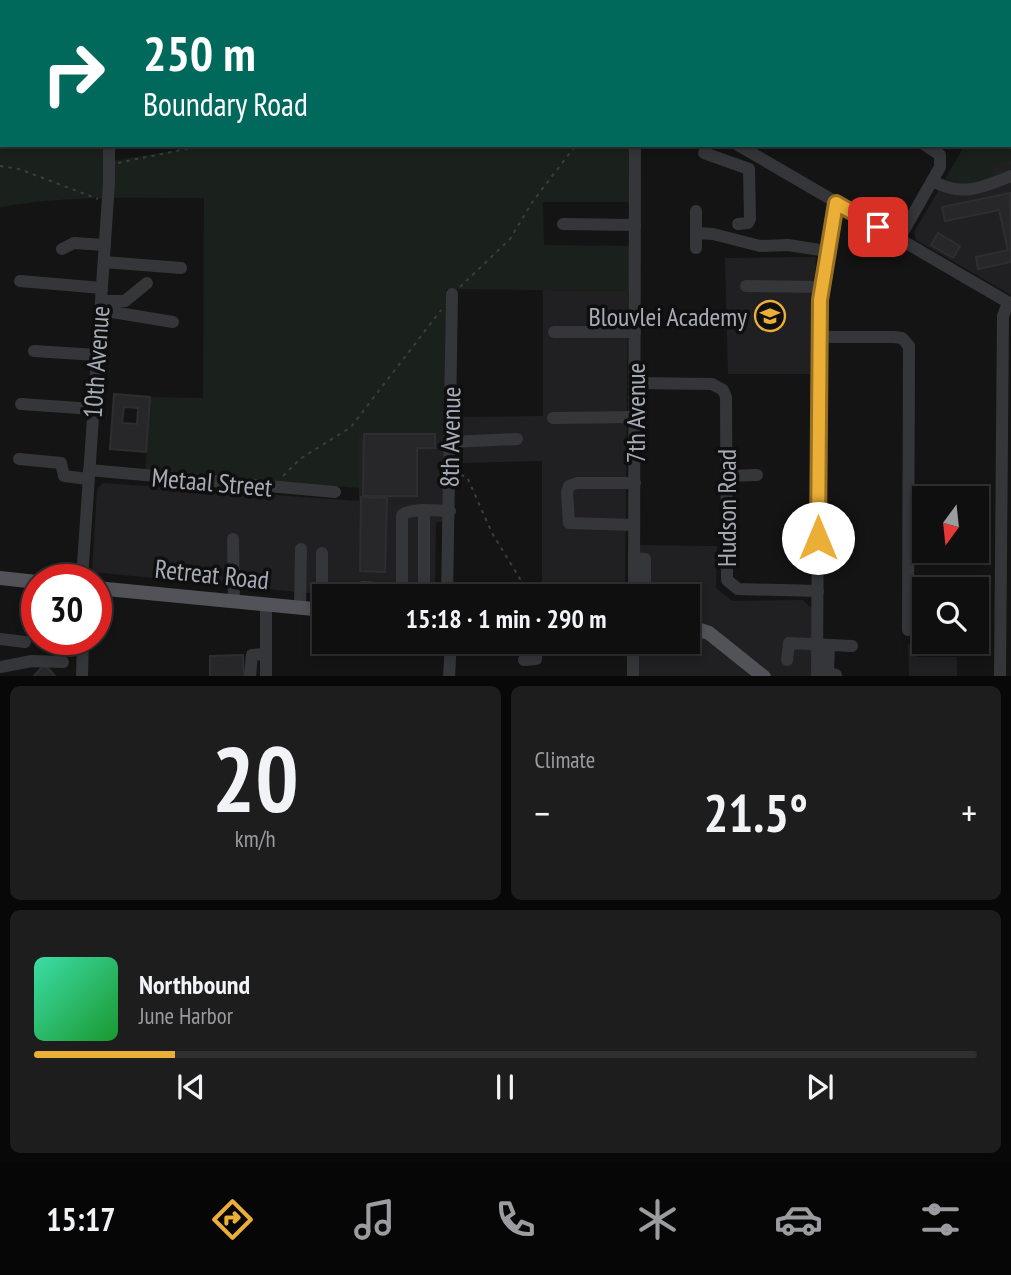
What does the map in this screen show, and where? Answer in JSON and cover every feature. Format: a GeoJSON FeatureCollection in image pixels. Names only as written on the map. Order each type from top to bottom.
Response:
{"type":"FeatureCollection","features":[{"type":"Feature","properties":{"kind":"main road"},"geometry":{"type":"LineString","coordinates":[[0,578],[21,580]]}},
{"type":"Feature","properties":{"kind":"main road","name":"Retreat Road"},"geometry":{"type":"LineString","coordinates":[[112,590],[312,608]]}},
{"type":"Feature","properties":{"kind":"main road"},"geometry":{"type":"LineString","coordinates":[[700,630],[709,633],[763,676]]}},
{"type":"Feature","properties":{"kind":"street","name":"10th Avenue"},"geometry":{"type":"LineString","coordinates":[[83,564],[108,202],[108,147]]}},
{"type":"Feature","properties":{"kind":"street","name":"7th Avenue"},"geometry":{"type":"LineString","coordinates":[[634,584],[635,147]]}},
{"type":"Feature","properties":{"kind":"street"},"geometry":{"type":"LineString","coordinates":[[741,147],[1010,304],[1003,316],[1000,676]]}},
{"type":"Feature","properties":{"kind":"street"},"geometry":{"type":"LineString","coordinates":[[899,239],[940,167],[941,157],[928,147]]}},
{"type":"Feature","properties":{"kind":"street"},"geometry":{"type":"LineString","coordinates":[[704,153],[749,170]]}},
{"type":"Feature","properties":{"kind":"street"},"geometry":{"type":"LineString","coordinates":[[738,223],[748,223],[750,219],[749,170],[757,156]]}},
{"type":"Feature","properties":{"kind":"street"},"geometry":{"type":"LineString","coordinates":[[932,181],[960,191],[992,184],[1011,176]]}},
{"type":"Feature","properties":{"kind":"street"},"geometry":{"type":"LineString","coordinates":[[836,203],[820,288],[818,337],[818,591],[828,672],[836,675]]}},
{"type":"Feature","properties":{"kind":"street"},"geometry":{"type":"LineString","coordinates":[[696,211],[696,248]]}},
{"type":"Feature","properties":{"kind":"street"},"geometry":{"type":"LineString","coordinates":[[563,225],[635,225]]}},
{"type":"Feature","properties":{"kind":"street"},"geometry":{"type":"LineString","coordinates":[[696,233],[713,234],[760,246],[788,245],[826,251]]}},
{"type":"Feature","properties":{"kind":"street"},"geometry":{"type":"LineString","coordinates":[[62,249],[74,243],[105,245]]}},
{"type":"Feature","properties":{"kind":"street"},"geometry":{"type":"LineString","coordinates":[[104,262],[181,268]]}},
{"type":"Feature","properties":{"kind":"street"},"geometry":{"type":"LineString","coordinates":[[20,281],[101,300],[173,322]]}},
{"type":"Feature","properties":{"kind":"street"},"geometry":{"type":"LineString","coordinates":[[101,300],[125,301],[146,283]]}},
{"type":"Feature","properties":{"kind":"street"},"geometry":{"type":"LineString","coordinates":[[746,286],[820,288]]}},
{"type":"Feature","properties":{"kind":"street","name":"8th Avenue"},"geometry":{"type":"LineString","coordinates":[[448,584],[452,294]]}},
{"type":"Feature","properties":{"kind":"street"},"geometry":{"type":"LineString","coordinates":[[554,332],[635,332]]}},
{"type":"Feature","properties":{"kind":"street"},"geometry":{"type":"LineString","coordinates":[[818,337],[894,337],[902,338],[909,346],[915,608],[908,631]]}},
{"type":"Feature","properties":{"kind":"street"},"geometry":{"type":"LineString","coordinates":[[34,351],[97,355]]}},
{"type":"Feature","properties":{"kind":"street","name":"Hudson Road"},"geometry":{"type":"LineString","coordinates":[[635,383],[719,386],[726,397],[728,583],[738,589],[818,591]]}},
{"type":"Feature","properties":{"kind":"street"},"geometry":{"type":"LineString","coordinates":[[21,404],[93,409]]}},
{"type":"Feature","properties":{"kind":"street"},"geometry":{"type":"LineString","coordinates":[[553,418],[635,417]]}},
{"type":"Feature","properties":{"kind":"street"},"geometry":{"type":"LineString","coordinates":[[450,442],[517,439]]}},
{"type":"Feature","properties":{"kind":"street"},"geometry":{"type":"LineString","coordinates":[[19,459],[61,463],[64,476],[88,474]]}},
{"type":"Feature","properties":{"kind":"street","name":"Metaal Street"},"geometry":{"type":"LineString","coordinates":[[88,474],[335,492]]}},
{"type":"Feature","properties":{"kind":"street"},"geometry":{"type":"LineString","coordinates":[[726,475],[757,475]]}},
{"type":"Feature","properties":{"kind":"street"},"geometry":{"type":"LineString","coordinates":[[634,525],[570,523],[566,521],[566,501],[567,488],[572,484],[635,483]]}},
{"type":"Feature","properties":{"kind":"street"},"geometry":{"type":"LineString","coordinates":[[402,584],[402,515],[408,511],[450,512]]}},
{"type":"Feature","properties":{"kind":"street"},"geometry":{"type":"LineString","coordinates":[[424,511],[424,584]]}},
{"type":"Feature","properties":{"kind":"street"},"geometry":{"type":"LineString","coordinates":[[233,539],[234,601]]}},
{"type":"Feature","properties":{"kind":"street"},"geometry":{"type":"LineString","coordinates":[[300,607],[302,549]]}},
{"type":"Feature","properties":{"kind":"street"},"geometry":{"type":"LineString","coordinates":[[322,553],[323,584]]}},
{"type":"Feature","properties":{"kind":"street"},"geometry":{"type":"LineString","coordinates":[[634,558],[645,561],[645,584]]}},
{"type":"Feature","properties":{"kind":"street","name":"8th Avenue"},"geometry":{"type":"LineString","coordinates":[[449,579],[450,584]]}},
{"type":"Feature","properties":{"kind":"street"},"geometry":{"type":"LineString","coordinates":[[266,604],[266,676]]}},
{"type":"Feature","properties":{"kind":"street"},"geometry":{"type":"LineString","coordinates":[[0,639],[21,642]]}},
{"type":"Feature","properties":{"kind":"street"},"geometry":{"type":"LineString","coordinates":[[787,660],[788,644],[852,646]]}},
{"type":"Feature","properties":{"kind":"street"},"geometry":{"type":"LineString","coordinates":[[817,676],[823,646]]}},
{"type":"Feature","properties":{"kind":"street"},"geometry":{"type":"LineString","coordinates":[[250,676],[252,655],[266,654]]}},
{"type":"Feature","properties":{"kind":"street"},"geometry":{"type":"LineString","coordinates":[[449,654],[449,676]]}},
{"type":"Feature","properties":{"kind":"street"},"geometry":{"type":"LineString","coordinates":[[524,660],[536,659],[536,654]]}},
{"type":"Feature","properties":{"kind":"street"},"geometry":{"type":"LineString","coordinates":[[633,654],[633,676]]}},
{"type":"Feature","properties":{"kind":"street"},"geometry":{"type":"LineString","coordinates":[[82,676],[83,655]]}},
{"type":"Feature","properties":{"kind":"street"},"geometry":{"type":"LineString","coordinates":[[2,670],[32,661],[63,662]]}},
{"type":"Feature","properties":{"kind":"path"},"geometry":{"type":"LineString","coordinates":[[110,165],[196,147]]}},
{"type":"Feature","properties":{"kind":"path"},"geometry":{"type":"LineString","coordinates":[[276,488],[292,465],[351,427],[452,294],[510,239],[533,201],[574,147]]}},
{"type":"Feature","properties":{"kind":"path"},"geometry":{"type":"LineString","coordinates":[[0,166],[19,169],[108,202]]}},
{"type":"Feature","properties":{"kind":"path"},"geometry":{"type":"LineString","coordinates":[[450,472],[467,477],[492,533],[523,584]]}},
{"type":"Feature","properties":{"kind":"shaded area"},"geometry":{"type":"Polygon","coordinates":[[[0,147],[102,147],[105,162],[194,147],[633,147],[633,202],[543,202],[544,245],[633,246],[632,291],[446,289],[445,435],[359,434],[359,488],[145,472],[150,397],[203,398],[204,198],[76,199],[0,207],[0,147]]]}},
{"type":"Feature","properties":{"kind":"shaded area"},"geometry":{"type":"Polygon","coordinates":[[[964,147],[1011,147],[1011,295],[916,240],[914,232],[964,147]]]}},
{"type":"Feature","properties":{"kind":"shaded area"},"geometry":{"type":"Polygon","coordinates":[[[964,147],[1011,147],[1011,161],[992,165],[995,180],[961,188],[943,183],[964,147]]]}},
{"type":"Feature","properties":{"kind":"shaded area","name":"Blouvlei Academy"},"geometry":{"type":"Polygon","coordinates":[[[816,257],[810,374],[728,374],[725,258],[816,257]]]}},
{"type":"Feature","properties":{"kind":"shaded area"},"geometry":{"type":"Polygon","coordinates":[[[543,290],[628,291],[625,584],[542,584],[542,461],[463,463],[463,417],[543,416],[543,290]]]}},
{"type":"Feature","properties":{"kind":"shaded area"},"geometry":{"type":"Polygon","coordinates":[[[359,434],[445,435],[445,522],[436,522],[435,584],[312,584],[312,593],[112,574],[112,564],[92,564],[97,489],[103,483],[359,501],[359,434]]]}},
{"type":"Feature","properties":{"kind":"shaded area"},"geometry":{"type":"Polygon","coordinates":[[[634,545],[717,546],[716,588],[732,601],[803,600],[809,606],[817,607],[817,676],[633,676],[633,654],[700,654],[700,584],[634,584],[634,545]]]}},
{"type":"Feature","properties":{"kind":"shaded area"},"geometry":{"type":"Polygon","coordinates":[[[908,644],[912,644],[912,654],[917,654],[917,657],[957,657],[957,676],[909,676],[908,644]]]}},
{"type":"Feature","properties":{"kind":"building"},"geometry":{"type":"Polygon","coordinates":[[[1010,193],[1011,262],[978,269],[976,257],[1008,250],[999,210],[945,221],[942,207],[1010,193]]]}},
{"type":"Feature","properties":{"kind":"building"},"geometry":{"type":"Polygon","coordinates":[[[938,233],[960,246],[953,258],[931,245],[938,233]]]}},
{"type":"Feature","properties":{"kind":"building"},"geometry":{"type":"Polygon","coordinates":[[[114,394],[150,397],[146,452],[110,449],[114,394]],[[124,407],[122,423],[137,424],[138,408],[124,407]]]}},
{"type":"Feature","properties":{"kind":"building"},"geometry":{"type":"Polygon","coordinates":[[[364,434],[435,434],[435,448],[417,448],[417,496],[363,496],[364,434]]]}},
{"type":"Feature","properties":{"kind":"building"},"geometry":{"type":"Polygon","coordinates":[[[361,497],[387,498],[385,572],[360,571],[361,497]]]}},
{"type":"Feature","properties":{"kind":"building"},"geometry":{"type":"Polygon","coordinates":[[[243,655],[244,676],[210,676],[210,656],[243,655]]]}},
{"type":"Feature","properties":{"kind":"building"},"geometry":{"type":"Polygon","coordinates":[[[42,667],[47,667],[55,676],[34,676],[42,667]]]}},
{"type":"Feature","properties":{"kind":"place","name":"Blouvlei Academy"},"geometry":{"type":"Point","coordinates":[770,316]}},
{"type":"Feature","properties":{"kind":"route"},"geometry":{"type":"LineString","coordinates":[[818,538],[818,337],[821,278],[836,203],[878,227]]}}]}
